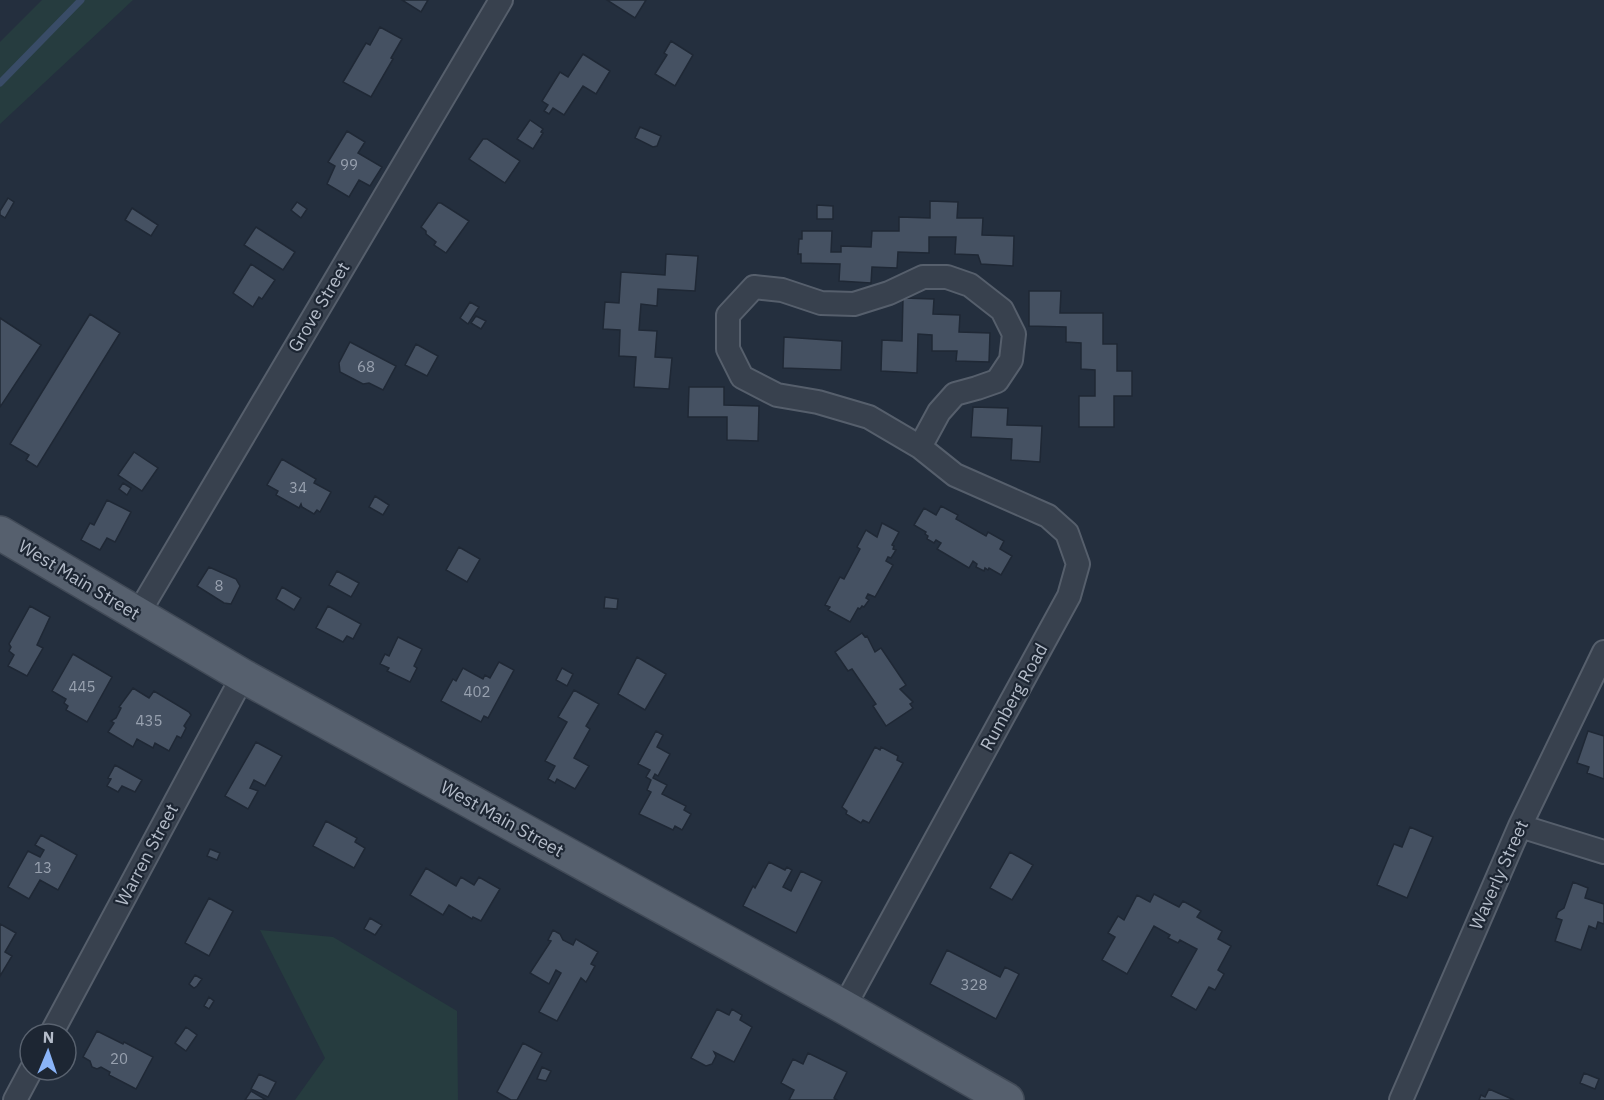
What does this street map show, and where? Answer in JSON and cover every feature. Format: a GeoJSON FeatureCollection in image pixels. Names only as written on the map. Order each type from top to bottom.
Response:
{"type":"FeatureCollection","features":[{"type":"Feature","properties":{"kind":"main road","name":"West Main Street"},"geometry":{"type":"LineString","coordinates":[[0,533],[243,676],[844,1007],[1007,1100]]}},
{"type":"Feature","properties":{"kind":"street","name":"Grove Street"},"geometry":{"type":"LineString","coordinates":[[138,614],[501,0]]}},
{"type":"Feature","properties":{"kind":"street","name":"Rumberg Road"},"geometry":{"type":"LineString","coordinates":[[844,1007],[1069,596],[1078,564],[1067,533],[1048,516],[954,476],[920,447],[870,417],[818,402],[777,395],[741,377],[728,349],[728,315],[754,287],[782,290],[821,303],[854,304],[889,293],[923,277],[947,277],[970,285],[1002,310],[1014,334],[1011,360],[997,381],[955,394],[939,412],[920,447]]}},
{"type":"Feature","properties":{"kind":"street","name":"Waverly Street"},"geometry":{"type":"LineString","coordinates":[[1401,1100],[1520,826],[1604,652]]}},
{"type":"Feature","properties":{"kind":"street","name":"Warren Street"},"geometry":{"type":"LineString","coordinates":[[57,1022],[243,676]]}},
{"type":"Feature","properties":{"kind":"street"},"geometry":{"type":"LineString","coordinates":[[1520,826],[1604,852]]}},
{"type":"Feature","properties":{"kind":"street"},"geometry":{"type":"LineString","coordinates":[[15,1100],[25,1082]]}},
{"type":"Feature","properties":{"kind":"green space"},"geometry":{"type":"Polygon","coordinates":[[[42,0],[133,0],[0,124],[0,42],[42,0]]]}},
{"type":"Feature","properties":{"kind":"green space"},"geometry":{"type":"Polygon","coordinates":[[[260,930],[333,937],[457,1011],[458,1100],[295,1100],[325,1058],[260,930]]]}},
{"type":"Feature","properties":{"kind":"building"},"geometry":{"type":"Polygon","coordinates":[[[402,0],[428,0],[421,12],[402,0]]]}},
{"type":"Feature","properties":{"kind":"building"},"geometry":{"type":"Polygon","coordinates":[[[607,0],[646,0],[635,18],[607,0]]]}},
{"type":"Feature","properties":{"kind":"building"},"geometry":{"type":"Polygon","coordinates":[[[380,27],[402,39],[371,97],[343,82],[366,43],[370,45],[380,27]]]}},
{"type":"Feature","properties":{"kind":"building"},"geometry":{"type":"Polygon","coordinates":[[[671,41],[693,55],[675,86],[655,74],[667,55],[664,53],[671,41]]]}},
{"type":"Feature","properties":{"kind":"building"},"geometry":{"type":"Polygon","coordinates":[[[583,54],[610,71],[596,94],[583,86],[564,115],[553,108],[549,114],[544,111],[548,105],[542,101],[560,72],[568,77],[583,54]]]}},
{"type":"Feature","properties":{"kind":"building"},"geometry":{"type":"Polygon","coordinates":[[[530,120],[543,129],[533,149],[517,139],[530,120]]]}},
{"type":"Feature","properties":{"kind":"building"},"geometry":{"type":"Polygon","coordinates":[[[640,127],[661,136],[657,146],[653,147],[635,138],[640,127]]]}},
{"type":"Feature","properties":{"kind":"building"},"geometry":{"type":"Polygon","coordinates":[[[347,131],[365,142],[358,153],[382,167],[370,186],[359,180],[349,197],[327,184],[335,166],[328,162],[347,131]]]}},
{"type":"Feature","properties":{"kind":"building"},"geometry":{"type":"Polygon","coordinates":[[[483,139],[487,139],[520,161],[505,183],[469,159],[483,139]]]}},
{"type":"Feature","properties":{"kind":"building"},"geometry":{"type":"Polygon","coordinates":[[[8,198],[14,202],[5,218],[0,215],[0,211],[8,198]]]}},
{"type":"Feature","properties":{"kind":"building"},"geometry":{"type":"Polygon","coordinates":[[[930,201],[958,202],[957,218],[983,218],[982,235],[1014,236],[1013,266],[981,264],[978,255],[955,254],[956,237],[929,237],[929,253],[898,252],[897,268],[872,267],[871,283],[839,281],[840,264],[801,263],[801,254],[798,254],[802,231],[832,231],[831,252],[841,252],[841,246],[871,247],[872,231],[899,231],[899,217],[930,218],[930,201]]]}},
{"type":"Feature","properties":{"kind":"building"},"geometry":{"type":"Polygon","coordinates":[[[297,202],[307,209],[301,218],[291,210],[297,202]]]}},
{"type":"Feature","properties":{"kind":"building"},"geometry":{"type":"Polygon","coordinates":[[[438,203],[469,221],[446,253],[434,245],[436,242],[421,227],[438,203]]]}},
{"type":"Feature","properties":{"kind":"building"},"geometry":{"type":"Polygon","coordinates":[[[817,205],[833,206],[833,219],[817,219],[817,205]]]}},
{"type":"Feature","properties":{"kind":"building"},"geometry":{"type":"Polygon","coordinates":[[[132,208],[158,225],[151,236],[125,220],[132,208]]]}},
{"type":"Feature","properties":{"kind":"building"},"geometry":{"type":"Polygon","coordinates":[[[256,227],[295,252],[283,270],[244,245],[256,227]]]}},
{"type":"Feature","properties":{"kind":"building"},"geometry":{"type":"Polygon","coordinates":[[[666,254],[698,256],[695,291],[658,289],[657,306],[641,304],[639,330],[657,331],[655,357],[672,358],[669,389],[634,387],[636,357],[619,356],[620,330],[603,329],[605,302],[619,303],[621,272],[665,275],[666,254]]]}},
{"type":"Feature","properties":{"kind":"building"},"geometry":{"type":"Polygon","coordinates":[[[251,264],[275,280],[262,299],[259,297],[253,307],[233,293],[251,264]]]}},
{"type":"Feature","properties":{"kind":"building"},"geometry":{"type":"Polygon","coordinates":[[[1029,291],[1061,291],[1060,313],[1103,313],[1103,344],[1117,344],[1117,371],[1132,371],[1132,396],[1114,396],[1114,427],[1079,427],[1079,396],[1095,396],[1095,370],[1081,369],[1081,343],[1066,342],[1066,327],[1029,326],[1029,291]]]}},
{"type":"Feature","properties":{"kind":"building"},"geometry":{"type":"Polygon","coordinates":[[[903,298],[934,299],[933,314],[960,315],[959,332],[990,333],[989,362],[956,361],[957,351],[932,351],[932,335],[918,334],[917,373],[881,371],[882,340],[902,341],[903,298]]]}},
{"type":"Feature","properties":{"kind":"building"},"geometry":{"type":"Polygon","coordinates":[[[470,302],[479,307],[468,324],[460,318],[470,302]]]}},
{"type":"Feature","properties":{"kind":"building"},"geometry":{"type":"Polygon","coordinates":[[[90,314],[120,333],[37,467],[26,460],[29,455],[10,444],[90,314]]]}},
{"type":"Feature","properties":{"kind":"building"},"geometry":{"type":"Polygon","coordinates":[[[476,316],[486,321],[481,329],[471,323],[476,316]]]}},
{"type":"Feature","properties":{"kind":"building"},"geometry":{"type":"Polygon","coordinates":[[[0,318],[41,345],[0,407],[0,318]]]}},
{"type":"Feature","properties":{"kind":"building"},"geometry":{"type":"Polygon","coordinates":[[[784,337],[842,341],[841,370],[783,368],[784,337]]]}},
{"type":"Feature","properties":{"kind":"building"},"geometry":{"type":"Polygon","coordinates":[[[350,342],[396,366],[383,390],[369,383],[363,384],[340,372],[339,363],[350,342]]]}},
{"type":"Feature","properties":{"kind":"building"},"geometry":{"type":"Polygon","coordinates":[[[416,344],[438,356],[427,376],[405,365],[416,344]]]}},
{"type":"Feature","properties":{"kind":"building"},"geometry":{"type":"Polygon","coordinates":[[[689,387],[724,387],[724,405],[759,406],[758,441],[727,440],[727,417],[688,417],[689,387]]]}},
{"type":"Feature","properties":{"kind":"building"},"geometry":{"type":"Polygon","coordinates":[[[973,407],[1008,408],[1007,425],[1042,426],[1040,462],[1011,460],[1012,439],[971,437],[973,407]]]}},
{"type":"Feature","properties":{"kind":"building"},"geometry":{"type":"Polygon","coordinates":[[[134,452],[158,468],[142,491],[118,475],[134,452]]]}},
{"type":"Feature","properties":{"kind":"building"},"geometry":{"type":"Polygon","coordinates":[[[282,459],[316,479],[314,483],[331,492],[320,512],[317,510],[314,514],[301,504],[299,508],[276,495],[278,491],[267,485],[282,459]]]}},
{"type":"Feature","properties":{"kind":"building"},"geometry":{"type":"Polygon","coordinates":[[[123,483],[131,488],[127,495],[119,489],[123,483]]]}},
{"type":"Feature","properties":{"kind":"building"},"geometry":{"type":"Polygon","coordinates":[[[375,496],[389,505],[383,515],[369,507],[375,496]]]}},
{"type":"Feature","properties":{"kind":"building"},"geometry":{"type":"Polygon","coordinates":[[[107,500],[131,512],[115,542],[107,538],[100,550],[81,540],[90,523],[94,525],[107,500]]]}},
{"type":"Feature","properties":{"kind":"building"},"geometry":{"type":"Polygon","coordinates":[[[941,506],[958,515],[956,519],[986,536],[988,532],[1004,541],[1000,549],[1012,556],[1001,575],[989,568],[988,570],[985,568],[984,571],[976,567],[977,564],[973,561],[969,568],[937,549],[941,543],[936,540],[934,543],[927,539],[926,532],[914,525],[924,508],[936,515],[941,506]]]}},
{"type":"Feature","properties":{"kind":"building"},"geometry":{"type":"Polygon","coordinates":[[[882,523],[899,532],[892,545],[896,550],[886,561],[893,565],[875,597],[868,594],[866,598],[869,600],[864,607],[858,608],[850,622],[828,610],[830,607],[825,605],[840,577],[844,579],[860,549],[857,547],[866,530],[877,537],[882,523]]]}},
{"type":"Feature","properties":{"kind":"building"},"geometry":{"type":"Polygon","coordinates":[[[459,547],[480,559],[467,582],[446,570],[459,547]]]}},
{"type":"Feature","properties":{"kind":"building"},"geometry":{"type":"Polygon","coordinates":[[[209,567],[236,579],[240,586],[231,604],[224,603],[197,586],[209,567]]]}},
{"type":"Feature","properties":{"kind":"building"},"geometry":{"type":"Polygon","coordinates":[[[337,571],[359,583],[351,597],[329,585],[337,571]]]}},
{"type":"Feature","properties":{"kind":"building"},"geometry":{"type":"Polygon","coordinates":[[[282,587],[301,598],[294,610],[276,599],[282,587]]]}},
{"type":"Feature","properties":{"kind":"building"},"geometry":{"type":"Polygon","coordinates":[[[605,597],[618,599],[617,609],[604,608],[605,597]]]}},
{"type":"Feature","properties":{"kind":"building"},"geometry":{"type":"Polygon","coordinates":[[[30,606],[50,617],[37,645],[43,648],[27,676],[8,666],[14,655],[9,651],[11,647],[9,644],[30,606]]]}},
{"type":"Feature","properties":{"kind":"building"},"geometry":{"type":"Polygon","coordinates":[[[328,606],[361,624],[353,639],[347,636],[343,642],[316,628],[328,606]]]}},
{"type":"Feature","properties":{"kind":"building"},"geometry":{"type":"Polygon","coordinates":[[[862,633],[865,637],[867,636],[875,652],[881,648],[906,685],[900,689],[913,702],[910,704],[913,708],[886,726],[873,706],[876,704],[852,669],[848,671],[835,652],[862,633]]]}},
{"type":"Feature","properties":{"kind":"building"},"geometry":{"type":"Polygon","coordinates":[[[398,637],[422,649],[410,682],[387,671],[389,668],[380,664],[385,654],[389,656],[398,637]]]}},
{"type":"Feature","properties":{"kind":"building"},"geometry":{"type":"Polygon","coordinates":[[[73,654],[112,677],[87,722],[66,710],[68,706],[64,703],[66,699],[52,691],[73,654]]]}},
{"type":"Feature","properties":{"kind":"building"},"geometry":{"type":"Polygon","coordinates":[[[637,657],[666,674],[645,710],[618,694],[637,657]]]}},
{"type":"Feature","properties":{"kind":"building"},"geometry":{"type":"Polygon","coordinates":[[[499,662],[514,670],[488,718],[484,716],[481,722],[441,701],[453,679],[456,681],[463,668],[483,679],[485,675],[490,678],[499,662]]]}},
{"type":"Feature","properties":{"kind":"building"},"geometry":{"type":"Polygon","coordinates":[[[562,668],[573,674],[567,686],[556,680],[562,668]]]}},
{"type":"Feature","properties":{"kind":"building"},"geometry":{"type":"Polygon","coordinates":[[[133,688],[149,698],[154,691],[191,715],[184,726],[186,728],[181,738],[177,736],[169,751],[155,743],[153,748],[137,739],[133,747],[108,732],[114,723],[111,721],[116,718],[121,708],[119,707],[133,688]]]}},
{"type":"Feature","properties":{"kind":"building"},"geometry":{"type":"Polygon","coordinates":[[[574,690],[599,704],[586,726],[590,729],[574,758],[589,766],[575,789],[557,779],[555,783],[548,779],[555,766],[545,761],[567,722],[558,717],[574,690]]]}},
{"type":"Feature","properties":{"kind":"building"},"geometry":{"type":"Polygon","coordinates":[[[656,731],[663,735],[657,747],[670,754],[658,776],[655,774],[653,778],[667,785],[662,794],[686,806],[684,810],[691,814],[682,830],[675,826],[673,830],[639,814],[651,792],[647,790],[651,780],[646,777],[650,770],[638,764],[656,731]]]}},
{"type":"Feature","properties":{"kind":"building"},"geometry":{"type":"Polygon","coordinates":[[[1588,731],[1604,736],[1604,779],[1587,773],[1589,767],[1577,763],[1588,731]]]}},
{"type":"Feature","properties":{"kind":"building"},"geometry":{"type":"Polygon","coordinates":[[[256,742],[282,756],[265,786],[254,780],[250,788],[258,791],[248,809],[225,796],[256,742]]]}},
{"type":"Feature","properties":{"kind":"building"},"geometry":{"type":"Polygon","coordinates":[[[875,747],[880,750],[881,747],[898,756],[897,760],[903,763],[869,823],[863,820],[861,823],[846,814],[847,811],[842,807],[875,747]]]}},
{"type":"Feature","properties":{"kind":"building"},"geometry":{"type":"Polygon","coordinates":[[[115,765],[142,780],[135,792],[122,786],[118,792],[107,786],[111,779],[108,778],[115,765]]]}},
{"type":"Feature","properties":{"kind":"building"},"geometry":{"type":"Polygon","coordinates":[[[326,821],[357,838],[355,842],[365,848],[354,868],[313,846],[326,821]]]}},
{"type":"Feature","properties":{"kind":"building"},"geometry":{"type":"Polygon","coordinates":[[[1410,827],[1433,837],[1407,898],[1377,885],[1394,844],[1402,847],[1410,827]]]}},
{"type":"Feature","properties":{"kind":"building"},"geometry":{"type":"Polygon","coordinates":[[[41,835],[77,855],[58,890],[40,880],[29,899],[8,887],[28,851],[40,857],[44,850],[35,845],[41,835]]]}},
{"type":"Feature","properties":{"kind":"building"},"geometry":{"type":"Polygon","coordinates":[[[210,849],[220,853],[217,860],[207,856],[210,849]]]}},
{"type":"Feature","properties":{"kind":"building"},"geometry":{"type":"Polygon","coordinates":[[[1010,852],[1033,865],[1012,900],[990,888],[1010,852]]]}},
{"type":"Feature","properties":{"kind":"building"},"geometry":{"type":"Polygon","coordinates":[[[769,862],[785,870],[787,867],[792,870],[783,887],[791,891],[801,871],[822,881],[796,933],[743,906],[769,862]]]}},
{"type":"Feature","properties":{"kind":"building"},"geometry":{"type":"Polygon","coordinates":[[[426,868],[456,886],[461,877],[474,885],[479,877],[500,889],[481,921],[473,917],[472,919],[449,905],[443,915],[410,895],[426,868]]]}},
{"type":"Feature","properties":{"kind":"building"},"geometry":{"type":"Polygon","coordinates":[[[1573,882],[1588,888],[1585,898],[1604,904],[1604,924],[1598,922],[1596,929],[1589,926],[1581,950],[1555,941],[1562,920],[1556,918],[1558,912],[1564,908],[1573,882]]]}},
{"type":"Feature","properties":{"kind":"building"},"geometry":{"type":"Polygon","coordinates":[[[1154,894],[1179,907],[1183,901],[1201,911],[1197,917],[1222,931],[1218,939],[1231,946],[1218,970],[1224,974],[1215,990],[1209,987],[1196,1010],[1171,996],[1197,949],[1180,940],[1178,943],[1168,938],[1170,935],[1154,926],[1127,974],[1102,960],[1115,937],[1108,933],[1118,916],[1124,920],[1137,895],[1150,902],[1154,894]]]}},
{"type":"Feature","properties":{"kind":"building"},"geometry":{"type":"Polygon","coordinates":[[[209,898],[233,911],[209,956],[185,943],[209,898]]]}},
{"type":"Feature","properties":{"kind":"building"},"geometry":{"type":"Polygon","coordinates":[[[370,918],[382,925],[375,935],[364,929],[370,918]]]}},
{"type":"Feature","properties":{"kind":"building"},"geometry":{"type":"Polygon","coordinates":[[[0,924],[16,933],[5,952],[12,956],[0,976],[0,924]]]}},
{"type":"Feature","properties":{"kind":"building"},"geometry":{"type":"Polygon","coordinates":[[[553,930],[560,934],[563,940],[573,945],[576,939],[598,952],[591,964],[595,966],[586,982],[581,978],[557,1021],[539,1012],[561,973],[556,970],[549,984],[530,973],[551,941],[548,940],[553,930]]]}},
{"type":"Feature","properties":{"kind":"building"},"geometry":{"type":"Polygon","coordinates":[[[947,950],[1000,977],[1005,967],[1019,974],[996,1019],[930,984],[947,950]]]}},
{"type":"Feature","properties":{"kind":"building"},"geometry":{"type":"Polygon","coordinates":[[[195,975],[202,979],[194,988],[189,984],[195,975]]]}},
{"type":"Feature","properties":{"kind":"building"},"geometry":{"type":"Polygon","coordinates":[[[209,997],[214,1001],[209,1009],[204,1006],[209,997]]]}},
{"type":"Feature","properties":{"kind":"building"},"geometry":{"type":"Polygon","coordinates":[[[717,1009],[729,1015],[732,1009],[742,1015],[740,1020],[752,1027],[734,1062],[714,1052],[716,1056],[712,1064],[706,1066],[691,1058],[717,1009]]]}},
{"type":"Feature","properties":{"kind":"building"},"geometry":{"type":"Polygon","coordinates":[[[186,1027],[197,1035],[186,1051],[175,1043],[186,1027]]]}},
{"type":"Feature","properties":{"kind":"building"},"geometry":{"type":"Polygon","coordinates":[[[97,1031],[153,1057],[136,1089],[109,1075],[110,1072],[101,1067],[97,1069],[92,1067],[90,1061],[83,1057],[97,1031]]]}},
{"type":"Feature","properties":{"kind":"building"},"geometry":{"type":"Polygon","coordinates":[[[523,1043],[542,1053],[517,1100],[511,1100],[497,1092],[523,1043]]]}},
{"type":"Feature","properties":{"kind":"building"},"geometry":{"type":"Polygon","coordinates":[[[808,1053],[847,1072],[834,1098],[837,1100],[789,1100],[794,1090],[781,1083],[793,1059],[803,1064],[808,1053]]]}},
{"type":"Feature","properties":{"kind":"building"},"geometry":{"type":"Polygon","coordinates":[[[542,1067],[551,1071],[546,1081],[537,1079],[542,1067]]]}},
{"type":"Feature","properties":{"kind":"building"},"geometry":{"type":"Polygon","coordinates":[[[1584,1073],[1599,1079],[1595,1089],[1580,1083],[1584,1073]]]}},
{"type":"Feature","properties":{"kind":"building"},"geometry":{"type":"Polygon","coordinates":[[[259,1074],[276,1082],[268,1097],[251,1089],[259,1074]]]}},
{"type":"Feature","properties":{"kind":"building"},"geometry":{"type":"Polygon","coordinates":[[[1489,1089],[1514,1100],[1479,1100],[1481,1095],[1485,1097],[1489,1089]]]}},
{"type":"Feature","properties":{"kind":"building"},"geometry":{"type":"Polygon","coordinates":[[[251,1091],[266,1100],[245,1100],[251,1091]]]}},
{"type":"Feature","properties":{"kind":"waterway"},"geometry":{"type":"LineString","coordinates":[[0,83],[81,0]]}}]}
